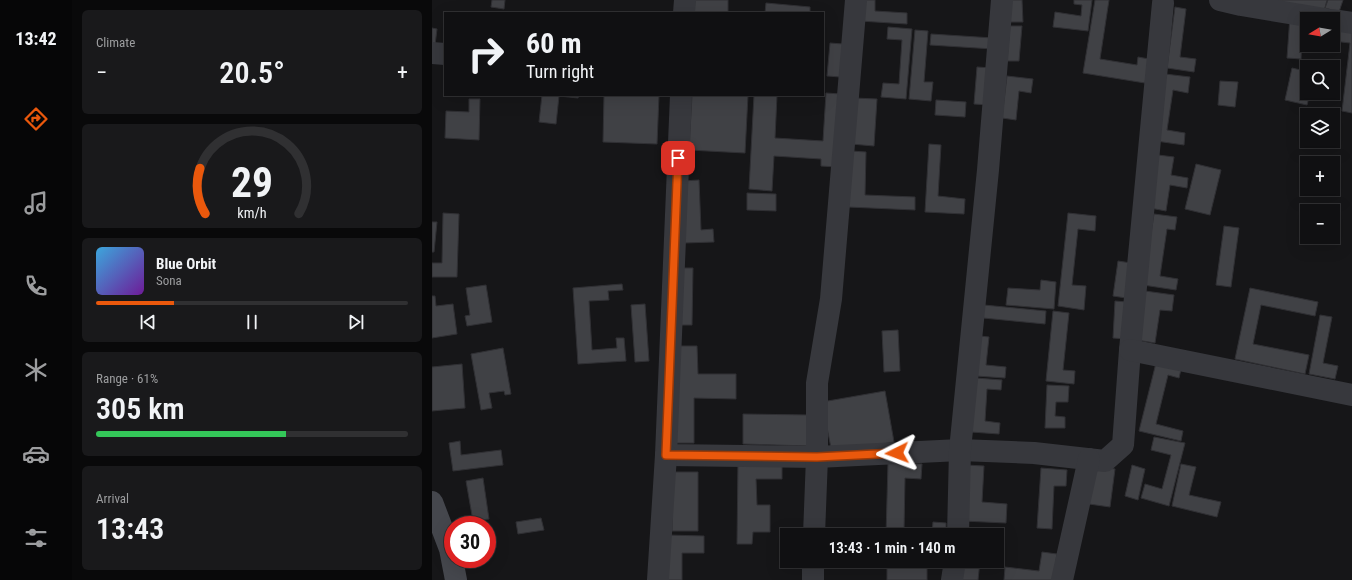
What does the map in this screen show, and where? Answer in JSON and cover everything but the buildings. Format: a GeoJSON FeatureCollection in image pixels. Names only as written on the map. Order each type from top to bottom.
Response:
{"type":"FeatureCollection","features":[{"type":"Feature","properties":{"kind":"street"},"geometry":{"type":"LineString","coordinates":[[684,12],[685,0]]}},
{"type":"Feature","properties":{"kind":"street"},"geometry":{"type":"LineString","coordinates":[[814,528],[817,457],[817,383],[831,300],[856,0]]}},
{"type":"Feature","properties":{"kind":"street"},"geometry":{"type":"LineString","coordinates":[[958,528],[960,450],[988,170],[1002,0]]}},
{"type":"Feature","properties":{"kind":"street"},"geometry":{"type":"LineString","coordinates":[[1220,0],[1242,2],[1300,14]]}},
{"type":"Feature","properties":{"kind":"street"},"geometry":{"type":"LineString","coordinates":[[666,455],[817,457],[960,450],[1034,453],[1105,461],[1123,445],[1159,1]]}},
{"type":"Feature","properties":{"kind":"street"},"geometry":{"type":"LineString","coordinates":[[1340,21],[1352,24]]}},
{"type":"Feature","properties":{"kind":"street"},"geometry":{"type":"LineString","coordinates":[[432,53],[444,54]]}},
{"type":"Feature","properties":{"kind":"street"},"geometry":{"type":"LineString","coordinates":[[658,580],[666,455],[681,96]]}},
{"type":"Feature","properties":{"kind":"street"},"geometry":{"type":"LineString","coordinates":[[1130,350],[1352,395]]}},
{"type":"Feature","properties":{"kind":"street"},"geometry":{"type":"LineString","coordinates":[[1062,580],[1089,459]]}},
{"type":"Feature","properties":{"kind":"street"},"geometry":{"type":"LineString","coordinates":[[432,502],[450,549],[456,580]]}},
{"type":"Feature","properties":{"kind":"street"},"geometry":{"type":"LineString","coordinates":[[813,568],[813,580]]}},
{"type":"Feature","properties":{"kind":"street"},"geometry":{"type":"LineString","coordinates":[[952,580],[954,568]]}},
{"type":"Feature","properties":{"kind":"route"},"geometry":{"type":"LineString","coordinates":[[678,158],[668,442],[666,455],[817,457],[897,453]]}}]}
